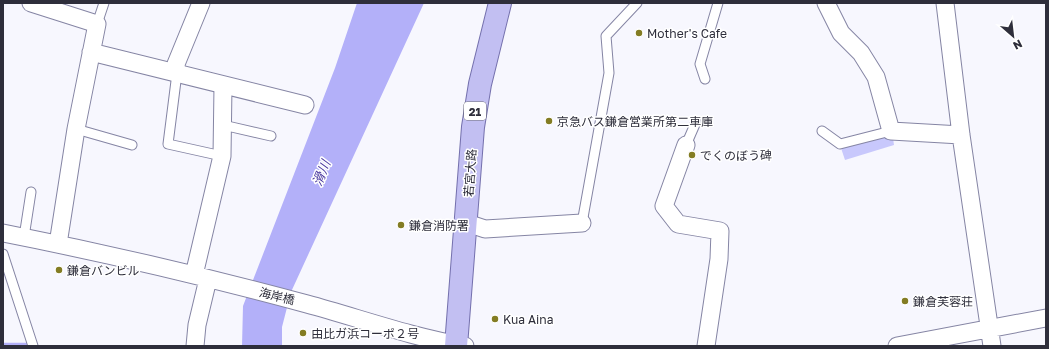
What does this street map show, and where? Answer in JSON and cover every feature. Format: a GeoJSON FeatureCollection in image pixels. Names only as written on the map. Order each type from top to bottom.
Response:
{"type":"FeatureCollection","features":[{"type":"Feature","properties":{"kind":"main road","name":"若宮大路"},"geometry":{"type":"LineString","coordinates":[[459,346],[473,127],[480,84],[500,3]]}},
{"type":"Feature","properties":{"kind":"street"},"geometry":{"type":"LineString","coordinates":[[30,3],[97,24],[76,130],[58,244]]}},
{"type":"Feature","properties":{"kind":"street"},"geometry":{"type":"LineString","coordinates":[[177,73],[176,64],[200,3]]}},
{"type":"Feature","properties":{"kind":"street"},"geometry":{"type":"LineString","coordinates":[[826,3],[841,33],[861,53],[876,77],[891,131],[961,135]]}},
{"type":"Feature","properties":{"kind":"street"},"geometry":{"type":"LineString","coordinates":[[945,3],[961,135],[992,346]]}},
{"type":"Feature","properties":{"kind":"street"},"geometry":{"type":"LineString","coordinates":[[91,52],[223,86],[306,105]]}},
{"type":"Feature","properties":{"kind":"street"},"geometry":{"type":"LineString","coordinates":[[195,346],[201,277],[222,156],[223,86]]}},
{"type":"Feature","properties":{"kind":"street"},"geometry":{"type":"LineString","coordinates":[[686,145],[664,206],[678,224],[720,231],[719,260],[706,346]]}},
{"type":"Feature","properties":{"kind":"street"},"geometry":{"type":"LineString","coordinates":[[467,223],[485,229],[582,223]]}},
{"type":"Feature","properties":{"kind":"street","name":"海岸橋"},"geometry":{"type":"LineString","coordinates":[[3,233],[201,277],[306,303],[459,346]]}},
{"type":"Feature","properties":{"kind":"street"},"geometry":{"type":"LineString","coordinates":[[897,346],[1046,318]]}},
{"type":"Feature","properties":{"kind":"lane"},"geometry":{"type":"LineString","coordinates":[[97,24],[104,3]]}},
{"type":"Feature","properties":{"kind":"lane"},"geometry":{"type":"LineString","coordinates":[[582,223],[609,73],[606,36],[637,3]]}},
{"type":"Feature","properties":{"kind":"lane"},"geometry":{"type":"LineString","coordinates":[[705,79],[700,64],[718,3]]}},
{"type":"Feature","properties":{"kind":"lane"},"geometry":{"type":"LineString","coordinates":[[177,73],[168,144],[222,156]]}},
{"type":"Feature","properties":{"kind":"lane"},"geometry":{"type":"LineString","coordinates":[[686,145],[696,122]]}},
{"type":"Feature","properties":{"kind":"lane"},"geometry":{"type":"LineString","coordinates":[[223,125],[271,136]]}},
{"type":"Feature","properties":{"kind":"lane"},"geometry":{"type":"LineString","coordinates":[[76,130],[132,145]]}},
{"type":"Feature","properties":{"kind":"lane"},"geometry":{"type":"LineString","coordinates":[[822,131],[840,144],[891,131]]}},
{"type":"Feature","properties":{"kind":"lane"},"geometry":{"type":"LineString","coordinates":[[24,237],[32,192]]}},
{"type":"Feature","properties":{"kind":"lane"},"geometry":{"type":"LineString","coordinates":[[3,254],[33,346]]}},
{"type":"Feature","properties":{"kind":"shaded area"},"geometry":{"type":"Polygon","coordinates":[[[882,137],[893,138],[894,145],[845,160],[841,148],[882,137]]]}},
{"type":"Feature","properties":{"kind":"water","name":"滑川"},"geometry":{"type":"Polygon","coordinates":[[[357,3],[424,3],[291,292],[282,327],[282,346],[242,346],[243,306],[335,68],[357,3]]]}},
{"type":"Feature","properties":{"kind":"waterway"},"geometry":{"type":"LineString","coordinates":[[3,345],[27,345]]}},
{"type":"Feature","properties":{"kind":"place","name":"Mother's Cafe"},"geometry":{"type":"Point","coordinates":[639,33]}},
{"type":"Feature","properties":{"kind":"place","name":"京急バス鎌倉営業所第二車庫"},"geometry":{"type":"Point","coordinates":[549,121]}},
{"type":"Feature","properties":{"kind":"place","name":"でくのぼう碑"},"geometry":{"type":"Point","coordinates":[692,155]}},
{"type":"Feature","properties":{"kind":"place","name":"鎌倉消防署"},"geometry":{"type":"Point","coordinates":[401,225]}},
{"type":"Feature","properties":{"kind":"place","name":"鎌倉バンビル"},"geometry":{"type":"Point","coordinates":[59,270]}},
{"type":"Feature","properties":{"kind":"place","name":"鎌倉芙蓉荘"},"geometry":{"type":"Point","coordinates":[905,301]}},
{"type":"Feature","properties":{"kind":"place","name":"Kua Aina"},"geometry":{"type":"Point","coordinates":[495,319]}},
{"type":"Feature","properties":{"kind":"place","name":"由比ガ浜コーポ２号"},"geometry":{"type":"Point","coordinates":[303,333]}}]}
